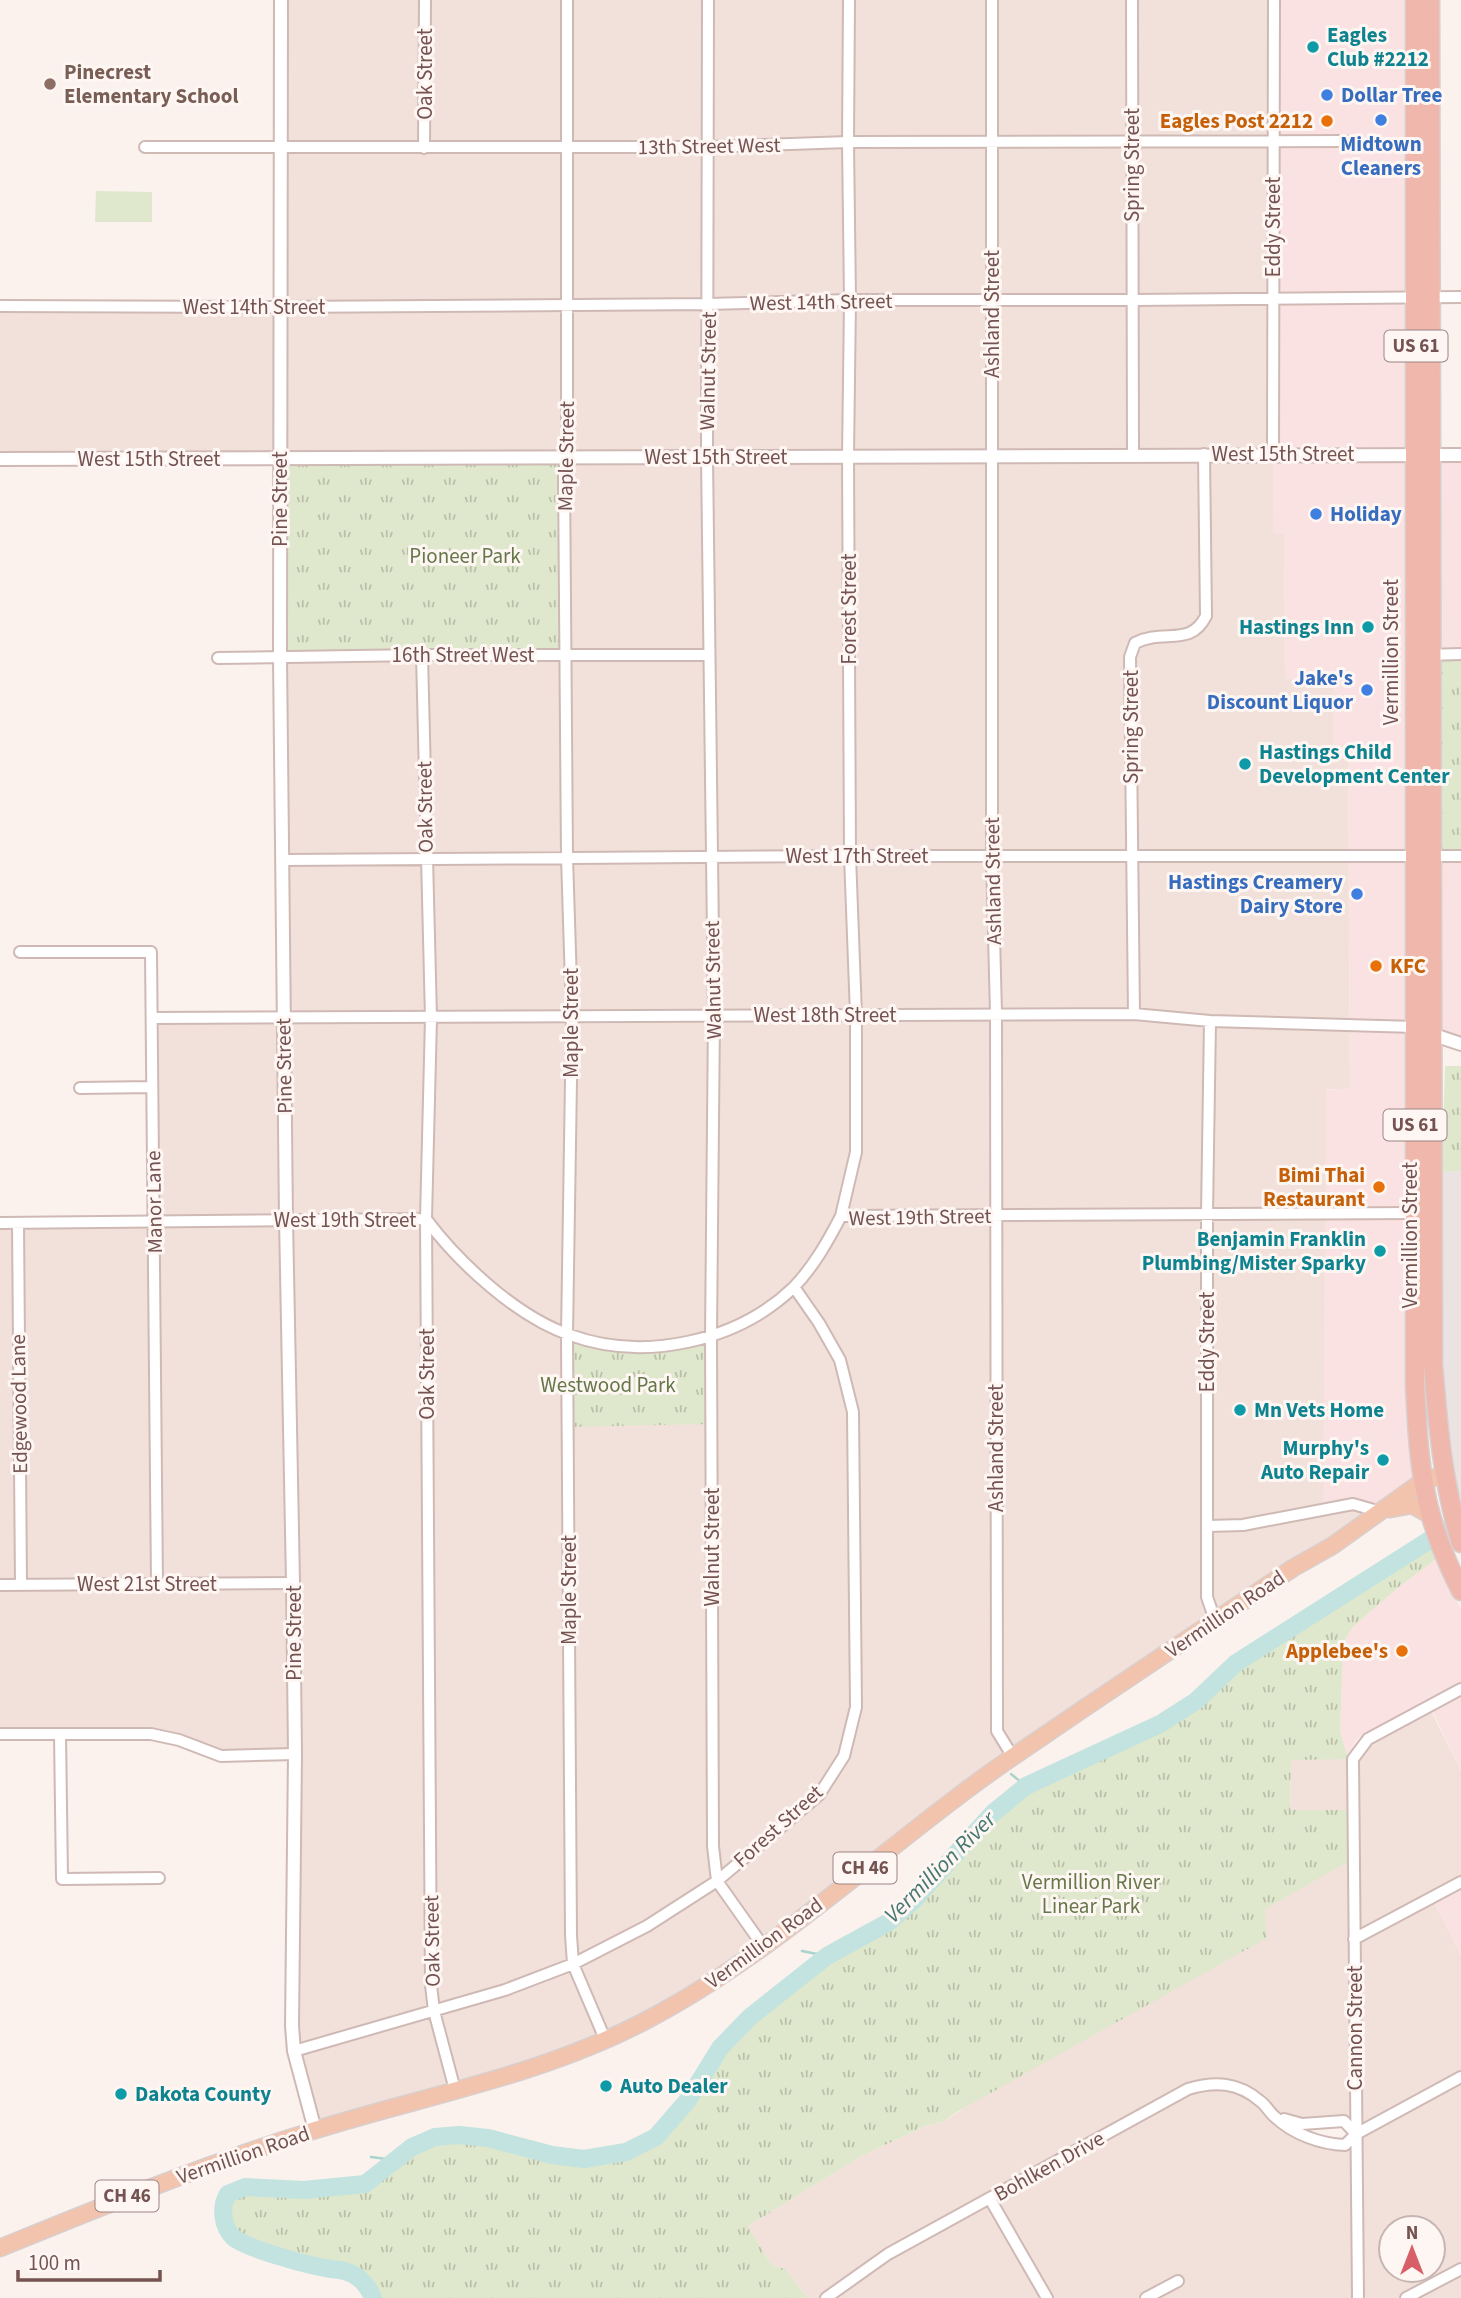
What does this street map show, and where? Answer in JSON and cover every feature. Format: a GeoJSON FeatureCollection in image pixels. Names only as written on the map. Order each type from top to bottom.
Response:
{"type":"FeatureCollection","features":[{"type":"Feature","properties":{"kind":"highway","name":"Vermillion Street"},"geometry":{"type":"LineString","coordinates":[[1415,0],[1424,297]]}},
{"type":"Feature","properties":{"kind":"highway","name":"Vermillion Street"},"geometry":{"type":"LineString","coordinates":[[1430,0],[1424,297],[1423,856],[1415,1027],[1433,1365],[1443,1475],[1461,1543]]}},
{"type":"Feature","properties":{"kind":"highway","name":"Vermillion Street"},"geometry":{"type":"LineString","coordinates":[[1423,856],[1433,1035],[1415,1383],[1417,1433],[1430,1515],[1461,1591]]}},
{"type":"Feature","properties":{"kind":"main road","name":"Vermillion Road"},"geometry":{"type":"LineString","coordinates":[[0,2248],[187,2173],[315,2130],[506,2076],[641,2023],[685,1998],[763,1946],[959,1795],[1013,1757],[1381,1512],[1423,1481],[1443,1475]]}},
{"type":"Feature","properties":{"kind":"main road"},"geometry":{"type":"LineString","coordinates":[[1381,1512],[1406,1505],[1430,1515]]}},
{"type":"Feature","properties":{"kind":"street","name":"Pine Street"},"geometry":{"type":"LineString","coordinates":[[282,0],[280,657],[295,1754],[292,2026],[294,2051],[315,2130]]}},
{"type":"Feature","properties":{"kind":"street","name":"Oak Street"},"geometry":{"type":"LineString","coordinates":[[424,148],[425,0]]}},
{"type":"Feature","properties":{"kind":"street","name":"Maple Street"},"geometry":{"type":"LineString","coordinates":[[567,0],[567,458],[564,472],[567,858],[572,1016],[567,1335],[573,1964],[605,2039]]}},
{"type":"Feature","properties":{"kind":"street","name":"Walnut Street"},"geometry":{"type":"LineString","coordinates":[[708,0],[708,655],[714,1016],[711,1336],[713,1832],[717,1881]]}},
{"type":"Feature","properties":{"kind":"street","name":"Forest Street"},"geometry":{"type":"LineString","coordinates":[[841,1216],[856,1152],[856,1016],[850,856],[849,0]]}},
{"type":"Feature","properties":{"kind":"street","name":"Ashland Street"},"geometry":{"type":"LineString","coordinates":[[992,0],[992,856],[996,1014],[997,1731],[1013,1757]]}},
{"type":"Feature","properties":{"kind":"street","name":"Spring Street"},"geometry":{"type":"LineString","coordinates":[[1132,0],[1133,455]]}},
{"type":"Feature","properties":{"kind":"street","name":"Eddy Street"},"geometry":{"type":"LineString","coordinates":[[1273,454],[1274,0]]}},
{"type":"Feature","properties":{"kind":"street","name":"13th Street West"},"geometry":{"type":"LineString","coordinates":[[145,148],[709,148],[848,142],[1346,141]]}},
{"type":"Feature","properties":{"kind":"street","name":"West 14th Street"},"geometry":{"type":"LineString","coordinates":[[0,306],[279,307],[708,304],[850,300],[1461,298]]}},
{"type":"Feature","properties":{"kind":"street","name":"Spring Street"},"geometry":{"type":"LineString","coordinates":[[1133,1014],[1130,657],[1135,643],[1149,636],[1187,635],[1199,629],[1206,616],[1204,454]]}},
{"type":"Feature","properties":{"kind":"street","name":"West 15th Street"},"geometry":{"type":"LineString","coordinates":[[0,459],[1461,455]]}},
{"type":"Feature","properties":{"kind":"street"},"geometry":{"type":"LineString","coordinates":[[1423,655],[1461,654]]}},
{"type":"Feature","properties":{"kind":"street","name":"Oak Street"},"geometry":{"type":"LineString","coordinates":[[422,655],[431,1017],[426,1219],[431,1971],[434,2011],[456,2091]]}},
{"type":"Feature","properties":{"kind":"street","name":"16th Street West"},"geometry":{"type":"LineString","coordinates":[[218,658],[708,655]]}},
{"type":"Feature","properties":{"kind":"street","name":"West 17th Street"},"geometry":{"type":"LineString","coordinates":[[282,860],[1461,856]]}},
{"type":"Feature","properties":{"kind":"street","name":"Manor Lane"},"geometry":{"type":"LineString","coordinates":[[20,952],[152,951],[157,1584]]}},
{"type":"Feature","properties":{"kind":"street","name":"West 18th Street"},"geometry":{"type":"LineString","coordinates":[[152,1018],[1133,1014],[1210,1021],[1415,1027]]}},
{"type":"Feature","properties":{"kind":"street","name":"Eddy Street"},"geometry":{"type":"LineString","coordinates":[[1210,1021],[1207,1597],[1215,1620]]}},
{"type":"Feature","properties":{"kind":"street"},"geometry":{"type":"LineString","coordinates":[[1415,1027],[1461,1044]]}},
{"type":"Feature","properties":{"kind":"street"},"geometry":{"type":"LineString","coordinates":[[80,1088],[152,1087]]}},
{"type":"Feature","properties":{"kind":"street","name":"West 19th Street"},"geometry":{"type":"LineString","coordinates":[[0,1223],[426,1219],[444,1242],[514,1305],[567,1335],[588,1341],[639,1347],[680,1343],[711,1336],[755,1316],[794,1287],[821,1253],[841,1216],[1424,1213]]}},
{"type":"Feature","properties":{"kind":"street","name":"Edgewood Lane"},"geometry":{"type":"LineString","coordinates":[[18,1223],[21,1585]]}},
{"type":"Feature","properties":{"kind":"street","name":"Forest Street"},"geometry":{"type":"LineString","coordinates":[[294,2051],[505,1990],[573,1964],[647,1926],[717,1881],[819,1795],[844,1756],[856,1707],[853,1412],[840,1360],[794,1287]]}},
{"type":"Feature","properties":{"kind":"street"},"geometry":{"type":"LineString","coordinates":[[1208,1526],[1243,1525],[1353,1504],[1381,1512]]}},
{"type":"Feature","properties":{"kind":"street","name":"West 21st Street"},"geometry":{"type":"LineString","coordinates":[[0,1585],[293,1583]]}},
{"type":"Feature","properties":{"kind":"street","name":"Cannon Street"},"geometry":{"type":"LineString","coordinates":[[1358,2298],[1353,1759],[1368,1739],[1461,1689]]}},
{"type":"Feature","properties":{"kind":"street"},"geometry":{"type":"LineString","coordinates":[[0,1734],[151,1734],[179,1740],[222,1756],[295,1754]]}},
{"type":"Feature","properties":{"kind":"street"},"geometry":{"type":"LineString","coordinates":[[60,1734],[62,1879],[159,1878]]}},
{"type":"Feature","properties":{"kind":"street"},"geometry":{"type":"LineString","coordinates":[[717,1881],[763,1946]]}},
{"type":"Feature","properties":{"kind":"street"},"geometry":{"type":"LineString","coordinates":[[1354,1939],[1461,1882]]}},
{"type":"Feature","properties":{"kind":"street","name":"Bohlken Drive"},"geometry":{"type":"LineString","coordinates":[[827,2298],[888,2254],[1188,2089],[1221,2083],[1237,2087],[1259,2100],[1275,2117],[1302,2134],[1345,2145],[1356,2134],[1461,2077]]}},
{"type":"Feature","properties":{"kind":"street"},"geometry":{"type":"LineString","coordinates":[[1275,2117],[1302,2124],[1344,2121],[1356,2134]]}},
{"type":"Feature","properties":{"kind":"street"},"geometry":{"type":"LineString","coordinates":[[990,2199],[1047,2298]]}},
{"type":"Feature","properties":{"kind":"street"},"geometry":{"type":"LineString","coordinates":[[1406,2298],[1461,2269]]}},
{"type":"Feature","properties":{"kind":"street"},"geometry":{"type":"LineString","coordinates":[[1146,2298],[1178,2281]]}},
{"type":"Feature","properties":{"kind":"shaded area"},"geometry":{"type":"Polygon","coordinates":[[[281,0],[1274,0],[1273,533],[1284,533],[1285,679],[1333,678],[1333,753],[1348,754],[1350,1089],[1326,1089],[1353,1504],[1381,1512],[1215,1620],[802,1917],[605,2039],[315,2130],[294,2051],[294,1754],[221,1756],[179,1740],[0,1734],[0,1223],[154,1220],[152,1018],[283,1018],[280,460],[0,459],[0,306],[279,307],[281,0]]]}},
{"type":"Feature","properties":{"kind":"shaded area"},"geometry":{"type":"Polygon","coordinates":[[[1274,0],[1430,0],[1431,455],[1461,455],[1461,654],[1414,655],[1423,1481],[1381,1512],[1353,1504],[1323,1510],[1326,1090],[1350,1088],[1348,754],[1333,754],[1333,679],[1285,679],[1284,534],[1273,533],[1274,0]]]}},
{"type":"Feature","properties":{"kind":"shaded area"},"geometry":{"type":"Polygon","coordinates":[[[1432,856],[1461,856],[1461,1044],[1433,1035],[1432,856]]]}},
{"type":"Feature","properties":{"kind":"shaded area"},"geometry":{"type":"Polygon","coordinates":[[[1461,1171],[1459,1499],[1441,1369],[1442,1172],[1461,1171]]]}},
{"type":"Feature","properties":{"kind":"shaded area"},"geometry":{"type":"Polygon","coordinates":[[[1436,1559],[1461,1609],[1461,1771],[1427,1700],[1358,1738],[1347,1755],[1340,1731],[1343,1653],[1347,1636],[1353,1627],[1395,1590],[1436,1559]]]}},
{"type":"Feature","properties":{"kind":"shaded area"},"geometry":{"type":"Polygon","coordinates":[[[1429,1707],[1461,1771],[1461,1882],[1432,1898],[1461,1955],[1461,2298],[1421,2298],[1418,2292],[1406,2298],[808,2298],[785,2269],[774,2266],[769,2261],[748,2226],[860,2157],[925,2126],[943,2122],[1264,1909],[1290,1810],[1291,1759],[1353,1759],[1368,1739],[1429,1707]],[[1278,2118],[1333,2144],[1356,2134],[1344,2121],[1278,2118]]]}},
{"type":"Feature","properties":{"kind":"shaded area"},"geometry":{"type":"Polygon","coordinates":[[[1461,1890],[1461,1955],[1435,1904],[1461,1890]]]}},
{"type":"Feature","properties":{"kind":"green space"},"geometry":{"type":"Polygon","coordinates":[[[96,191],[152,192],[152,222],[95,222],[96,191]]]}},
{"type":"Feature","properties":{"kind":"green space","name":"Pioneer Park"},"geometry":{"type":"Polygon","coordinates":[[[567,458],[565,655],[280,657],[280,459],[567,458]]]}},
{"type":"Feature","properties":{"kind":"green space"},"geometry":{"type":"Polygon","coordinates":[[[1432,654],[1461,654],[1461,856],[1432,856],[1432,654]]]}},
{"type":"Feature","properties":{"kind":"green space"},"geometry":{"type":"Polygon","coordinates":[[[1445,1066],[1461,1066],[1461,1171],[1442,1172],[1445,1066]]]}},
{"type":"Feature","properties":{"kind":"green space","name":"Westwood Park"},"geometry":{"type":"Polygon","coordinates":[[[567,1335],[618,1346],[711,1336],[712,1424],[568,1427],[567,1335]]]}},
{"type":"Feature","properties":{"kind":"green space","name":"Vermillion River Linear Park"},"geometry":{"type":"Polygon","coordinates":[[[1429,1539],[1436,1559],[1395,1590],[1353,1627],[1347,1636],[1343,1653],[1340,1731],[1347,1755],[1353,1759],[1291,1760],[1290,1810],[1352,1810],[1353,1859],[1265,1909],[1267,1938],[943,2122],[925,2126],[860,2157],[748,2226],[769,2261],[774,2266],[785,2269],[808,2298],[373,2298],[366,2285],[349,2272],[303,2263],[241,2242],[232,2236],[223,2213],[223,2202],[228,2194],[245,2187],[304,2190],[365,2184],[412,2147],[435,2137],[459,2135],[488,2138],[552,2155],[584,2159],[626,2152],[656,2137],[688,2100],[720,2048],[750,2017],[827,1956],[889,1922],[913,1902],[993,1813],[1026,1786],[1160,1724],[1196,1701],[1236,1663],[1429,1539]]]}},
{"type":"Feature","properties":{"kind":"waterway","name":"Vermillion River"},"geometry":{"type":"LineString","coordinates":[[373,2298],[356,2276],[342,2270],[278,2256],[234,2238],[223,2217],[228,2194],[245,2187],[304,2190],[365,2184],[412,2147],[435,2137],[459,2135],[488,2138],[552,2155],[584,2159],[626,2152],[656,2137],[688,2100],[720,2048],[750,2017],[827,1956],[889,1922],[912,1902],[993,1813],[1026,1786],[1160,1724],[1196,1701],[1236,1663],[1461,1520]]}},
{"type":"Feature","properties":{"kind":"waterway"},"geometry":{"type":"LineString","coordinates":[[1011,1774],[1026,1786]]}},
{"type":"Feature","properties":{"kind":"waterway"},"geometry":{"type":"LineString","coordinates":[[802,1951],[827,1956]]}},
{"type":"Feature","properties":{"kind":"waterway"},"geometry":{"type":"LineString","coordinates":[[371,2157],[394,2160]]}},
{"type":"Feature","properties":{"kind":"place","name":"Eagles Club #2212"},"geometry":{"type":"Point","coordinates":[1313,47]}},
{"type":"Feature","properties":{"kind":"place","name":"Pinecrest Elementary School"},"geometry":{"type":"Point","coordinates":[50,84]}},
{"type":"Feature","properties":{"kind":"place","name":"Dollar Tree"},"geometry":{"type":"Point","coordinates":[1327,95]}},
{"type":"Feature","properties":{"kind":"place","name":"Midtown Cleaners"},"geometry":{"type":"Point","coordinates":[1381,120]}},
{"type":"Feature","properties":{"kind":"place","name":"Eagles Post 2212"},"geometry":{"type":"Point","coordinates":[1327,121]}},
{"type":"Feature","properties":{"kind":"place","name":"Holiday"},"geometry":{"type":"Point","coordinates":[1316,514]}},
{"type":"Feature","properties":{"kind":"place","name":"Hastings Inn"},"geometry":{"type":"Point","coordinates":[1368,627]}},
{"type":"Feature","properties":{"kind":"place","name":"Jake's Discount Liquor"},"geometry":{"type":"Point","coordinates":[1367,690]}},
{"type":"Feature","properties":{"kind":"place","name":"Hastings Child Development Center"},"geometry":{"type":"Point","coordinates":[1245,764]}},
{"type":"Feature","properties":{"kind":"place","name":"Hastings Creamery Dairy Store"},"geometry":{"type":"Point","coordinates":[1357,894]}},
{"type":"Feature","properties":{"kind":"place","name":"KFC"},"geometry":{"type":"Point","coordinates":[1376,966]}},
{"type":"Feature","properties":{"kind":"place","name":"Bimi Thai Restaurant"},"geometry":{"type":"Point","coordinates":[1379,1187]}},
{"type":"Feature","properties":{"kind":"place","name":"Benjamin Franklin Plumbing/Mister Sparky"},"geometry":{"type":"Point","coordinates":[1380,1251]}},
{"type":"Feature","properties":{"kind":"place","name":"Mn Vets Home"},"geometry":{"type":"Point","coordinates":[1240,1410]}},
{"type":"Feature","properties":{"kind":"place","name":"Murphy's Auto Repair"},"geometry":{"type":"Point","coordinates":[1383,1460]}},
{"type":"Feature","properties":{"kind":"place","name":"Applebee's"},"geometry":{"type":"Point","coordinates":[1402,1651]}},
{"type":"Feature","properties":{"kind":"place","name":"Auto Dealer"},"geometry":{"type":"Point","coordinates":[606,2086]}},
{"type":"Feature","properties":{"kind":"place","name":"Dakota County"},"geometry":{"type":"Point","coordinates":[121,2094]}}]}
